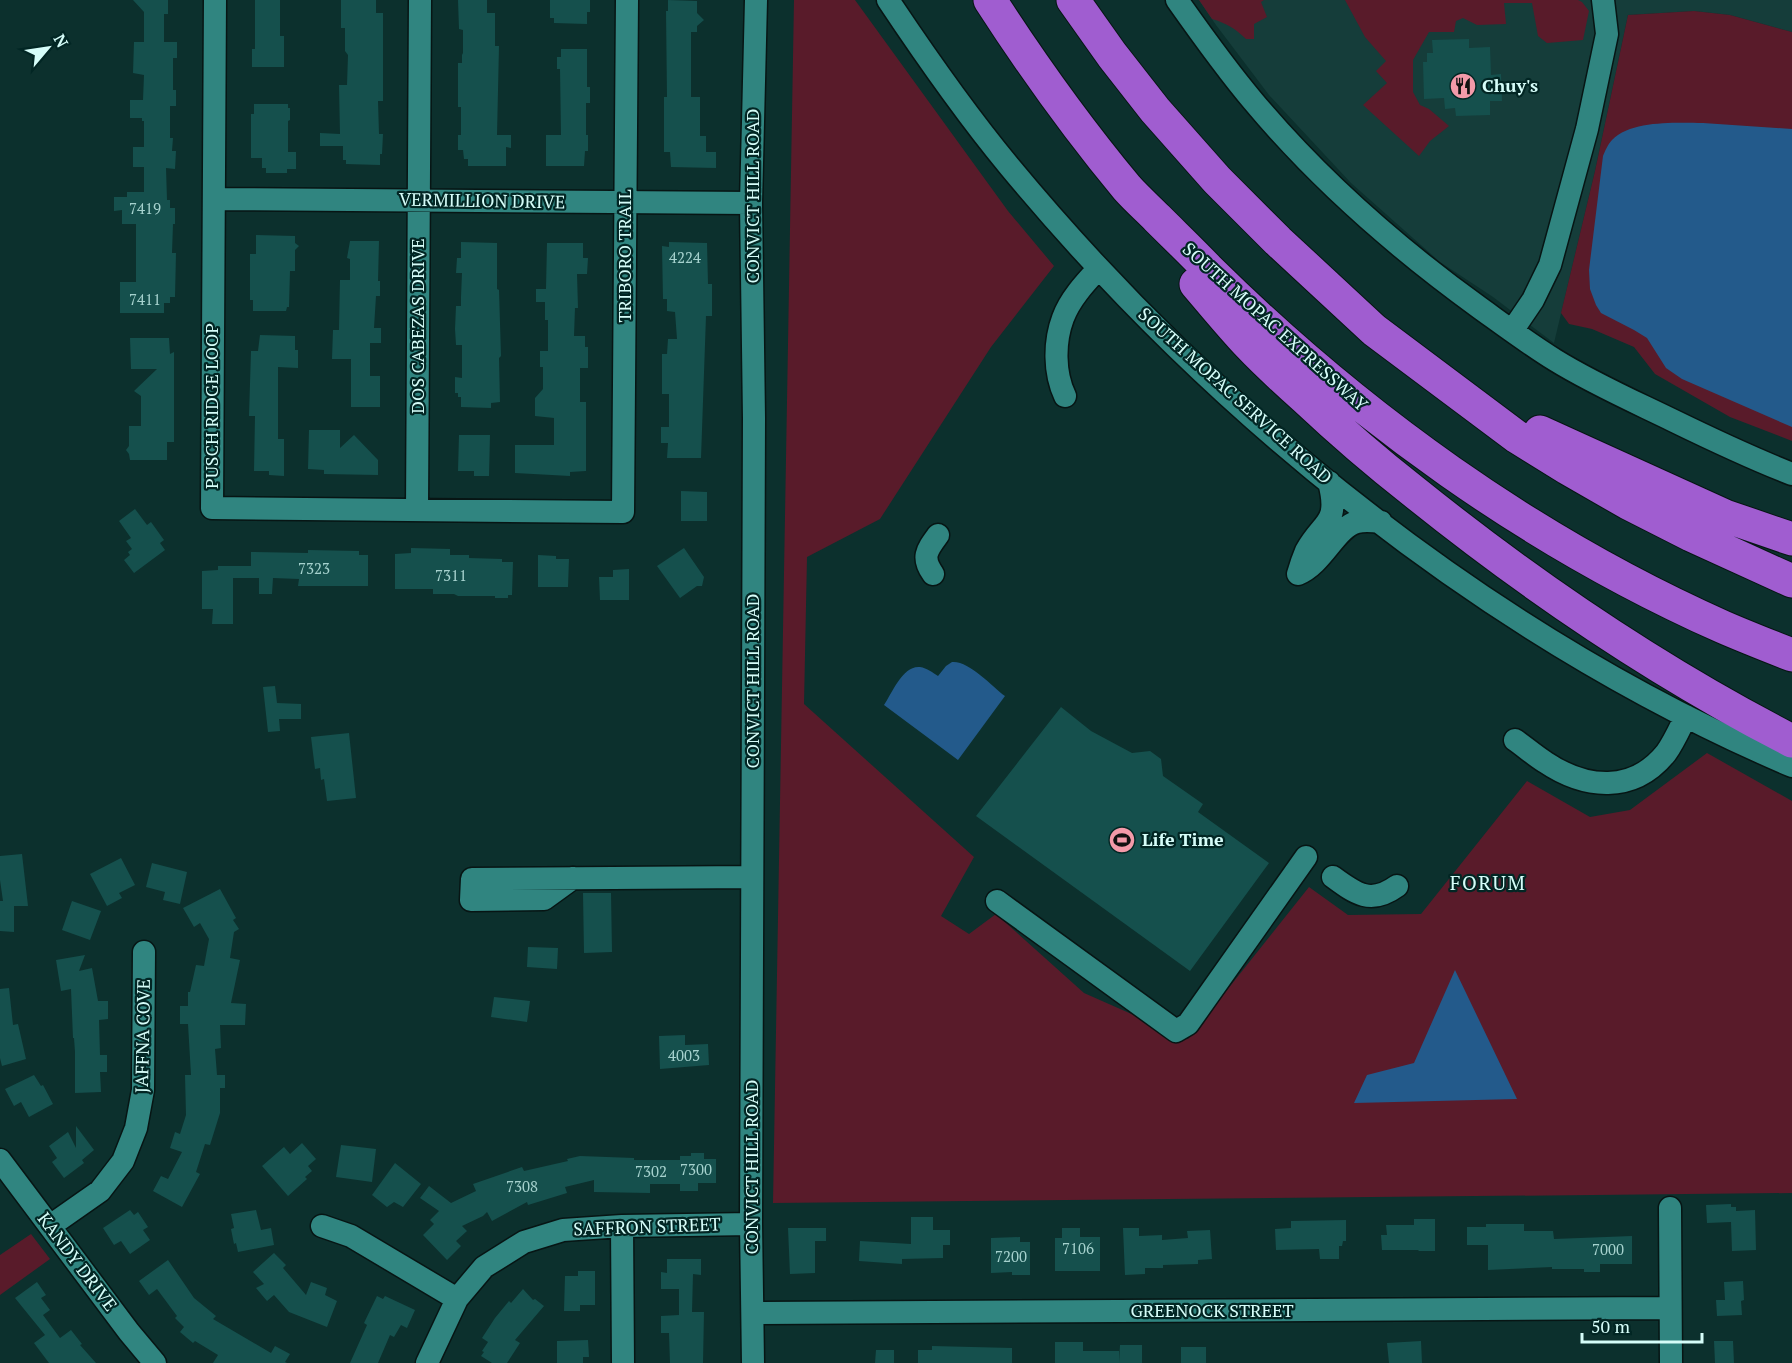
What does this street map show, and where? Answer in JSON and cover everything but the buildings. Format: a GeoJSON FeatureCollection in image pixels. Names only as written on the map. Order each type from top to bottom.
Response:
{"type":"FeatureCollection","features":[{"type":"Feature","properties":{"kind":"highway","name":"SOUTH MOPAC EXPRESSWAY"},"geometry":{"type":"LineString","coordinates":[[990,0],[1055,96],[1129,190],[1234,295],[1323,374],[1397,433],[1459,478],[1532,526],[1597,563],[1723,627],[1792,655]]}},
{"type":"Feature","properties":{"kind":"highway"},"geometry":{"type":"LineString","coordinates":[[1073,0],[1155,110],[1217,180],[1278,241],[1374,330],[1517,437],[1628,503],[1711,544],[1792,580]]}},
{"type":"Feature","properties":{"kind":"highway"},"geometry":{"type":"LineString","coordinates":[[1129,190],[1190,278],[1250,346],[1383,468],[1518,572],[1672,673],[1749,719],[1792,741]]}},
{"type":"Feature","properties":{"kind":"highway"},"geometry":{"type":"LineString","coordinates":[[1472,402],[1725,516],[1792,539]]}},
{"type":"Feature","properties":{"kind":"street","name":"PUSCH RIDGE LOOP"},"geometry":{"type":"LineString","coordinates":[[215,0],[212,508],[623,512]]}},
{"type":"Feature","properties":{"kind":"street","name":"DOS CABEZAS DRIVE"},"geometry":{"type":"LineString","coordinates":[[417,509],[420,0]]}},
{"type":"Feature","properties":{"kind":"street","name":"TRIBORO TRAIL"},"geometry":{"type":"LineString","coordinates":[[623,512],[627,0]]}},
{"type":"Feature","properties":{"kind":"street","name":"CONVICT HILL ROAD"},"geometry":{"type":"LineString","coordinates":[[753,1363],[751,1224],[753,407],[750,203],[756,0]]}},
{"type":"Feature","properties":{"kind":"street","name":"SOUTH MOPAC SERVICE ROAD"},"geometry":{"type":"LineString","coordinates":[[888,0],[974,121],[1022,182],[1098,269],[1164,335],[1270,433],[1381,522],[1479,593],[1565,649],[1686,716],[1792,766]]}},
{"type":"Feature","properties":{"kind":"street"},"geometry":{"type":"LineString","coordinates":[[1177,0],[1253,102],[1328,180],[1392,240],[1436,276],[1556,360],[1696,432],[1792,474]]}},
{"type":"Feature","properties":{"kind":"street"},"geometry":{"type":"LineString","coordinates":[[1512,331],[1533,300],[1550,265],[1587,129],[1607,34],[1603,0]]}},
{"type":"Feature","properties":{"kind":"street","name":"VERMILLION DRIVE"},"geometry":{"type":"LineString","coordinates":[[214,198],[750,203]]}},
{"type":"Feature","properties":{"kind":"street"},"geometry":{"type":"LineString","coordinates":[[1065,396],[1061,388],[1056,359],[1063,318],[1079,291],[1098,269]]}},
{"type":"Feature","properties":{"kind":"street"},"geometry":{"type":"LineString","coordinates":[[1329,482],[1333,498],[1332,515],[1307,551],[1298,574],[1316,563],[1354,522],[1367,520],[1381,522]]}},
{"type":"Feature","properties":{"kind":"street"},"geometry":{"type":"LineString","coordinates":[[933,574],[926,562],[926,555],[938,535]]}},
{"type":"Feature","properties":{"kind":"street"},"geometry":{"type":"LineString","coordinates":[[1515,740],[1562,772],[1593,783],[1614,783],[1628,781],[1650,769],[1666,752],[1686,716]]}},
{"type":"Feature","properties":{"kind":"street"},"geometry":{"type":"LineString","coordinates":[[997,901],[1176,1031],[1188,1024],[1306,857]]}},
{"type":"Feature","properties":{"kind":"street"},"geometry":{"type":"LineString","coordinates":[[573,878],[752,877]]}},
{"type":"Feature","properties":{"kind":"street"},"geometry":{"type":"LineString","coordinates":[[1333,877],[1362,895],[1380,896],[1397,886]]}},
{"type":"Feature","properties":{"kind":"street","name":"JAFFNA COVE"},"geometry":{"type":"LineString","coordinates":[[50,1226],[100,1191],[123,1161],[136,1128],[143,1090],[144,952]]}},
{"type":"Feature","properties":{"kind":"street","name":"KANDY DRIVE"},"geometry":{"type":"LineString","coordinates":[[0,1160],[129,1332],[155,1363]]}},
{"type":"Feature","properties":{"kind":"street"},"geometry":{"type":"LineString","coordinates":[[1670,1208],[1671,1363]]}},
{"type":"Feature","properties":{"kind":"street","name":"SAFFRON STREET"},"geometry":{"type":"LineString","coordinates":[[427,1363],[457,1299],[484,1268],[524,1242],[562,1230],[622,1226],[751,1224]]}},
{"type":"Feature","properties":{"kind":"street"},"geometry":{"type":"LineString","coordinates":[[322,1226],[351,1236],[457,1299]]}},
{"type":"Feature","properties":{"kind":"street"},"geometry":{"type":"LineString","coordinates":[[622,1226],[623,1363]]}},
{"type":"Feature","properties":{"kind":"street","name":"GREENOCK STREET"},"geometry":{"type":"LineString","coordinates":[[753,1313],[1670,1308]]}},
{"type":"Feature","properties":{"kind":"shaded area"},"geometry":{"type":"Polygon","coordinates":[[[794,0],[855,0],[1008,211],[1054,266],[991,347],[880,519],[807,557],[804,704],[974,857],[941,916],[969,934],[996,914],[1084,993],[1188,1039],[1309,887],[1348,915],[1421,914],[1527,781],[1590,817],[1630,810],[1707,753],[1792,801],[1792,1193],[773,1203],[794,0]]]}},
{"type":"Feature","properties":{"kind":"shaded area"},"geometry":{"type":"Polygon","coordinates":[[[1199,0],[1792,0],[1792,32],[1730,15],[1694,11],[1628,15],[1595,171],[1554,343],[1493,297],[1440,262],[1351,183],[1269,95],[1199,0]]]}},
{"type":"Feature","properties":{"kind":"shaded area"},"geometry":{"type":"Polygon","coordinates":[[[1199,0],[1264,0],[1261,2],[1267,17],[1254,24],[1254,39],[1246,39],[1222,22],[1212,19],[1199,0]]]}},
{"type":"Feature","properties":{"kind":"shaded area"},"geometry":{"type":"Polygon","coordinates":[[[1345,0],[1578,0],[1589,11],[1583,40],[1547,43],[1538,36],[1532,3],[1504,3],[1506,24],[1477,25],[1463,18],[1456,21],[1454,32],[1429,32],[1413,60],[1413,92],[1420,105],[1429,109],[1449,126],[1430,141],[1419,156],[1363,105],[1387,83],[1376,71],[1386,61],[1365,37],[1345,0]]]}},
{"type":"Feature","properties":{"kind":"shaded area"},"geometry":{"type":"Polygon","coordinates":[[[1694,11],[1730,15],[1792,32],[1792,441],[1730,417],[1655,374],[1634,347],[1592,329],[1569,324],[1561,313],[1595,171],[1628,15],[1694,11]]]}},
{"type":"Feature","properties":{"kind":"shaded area"},"geometry":{"type":"Polygon","coordinates":[[[31,1234],[50,1259],[0,1295],[0,1255],[31,1234]]]}},
{"type":"Feature","properties":{"kind":"water"},"geometry":{"type":"Polygon","coordinates":[[[1703,123],[1792,129],[1792,427],[1682,379],[1666,368],[1647,338],[1601,313],[1590,289],[1589,270],[1603,156],[1609,143],[1621,134],[1642,126],[1703,123]]]}},
{"type":"Feature","properties":{"kind":"water"},"geometry":{"type":"Polygon","coordinates":[[[952,662],[958,662],[972,669],[1005,696],[958,760],[884,705],[908,670],[920,667],[938,676],[952,662]]]}},
{"type":"Feature","properties":{"kind":"water"},"geometry":{"type":"Polygon","coordinates":[[[1455,970],[1517,1099],[1354,1103],[1367,1075],[1414,1063],[1455,970]]]}},
{"type":"Feature","properties":{"kind":"place","name":"Chuy's"},"geometry":{"type":"Point","coordinates":[1463,86]}},
{"type":"Feature","properties":{"kind":"place","name":"Life Time"},"geometry":{"type":"Point","coordinates":[1122,840]}},
{"type":"Feature","properties":{"kind":"district","name":"FORUM"},"geometry":{"type":"Point","coordinates":[1488,883]}}]}
